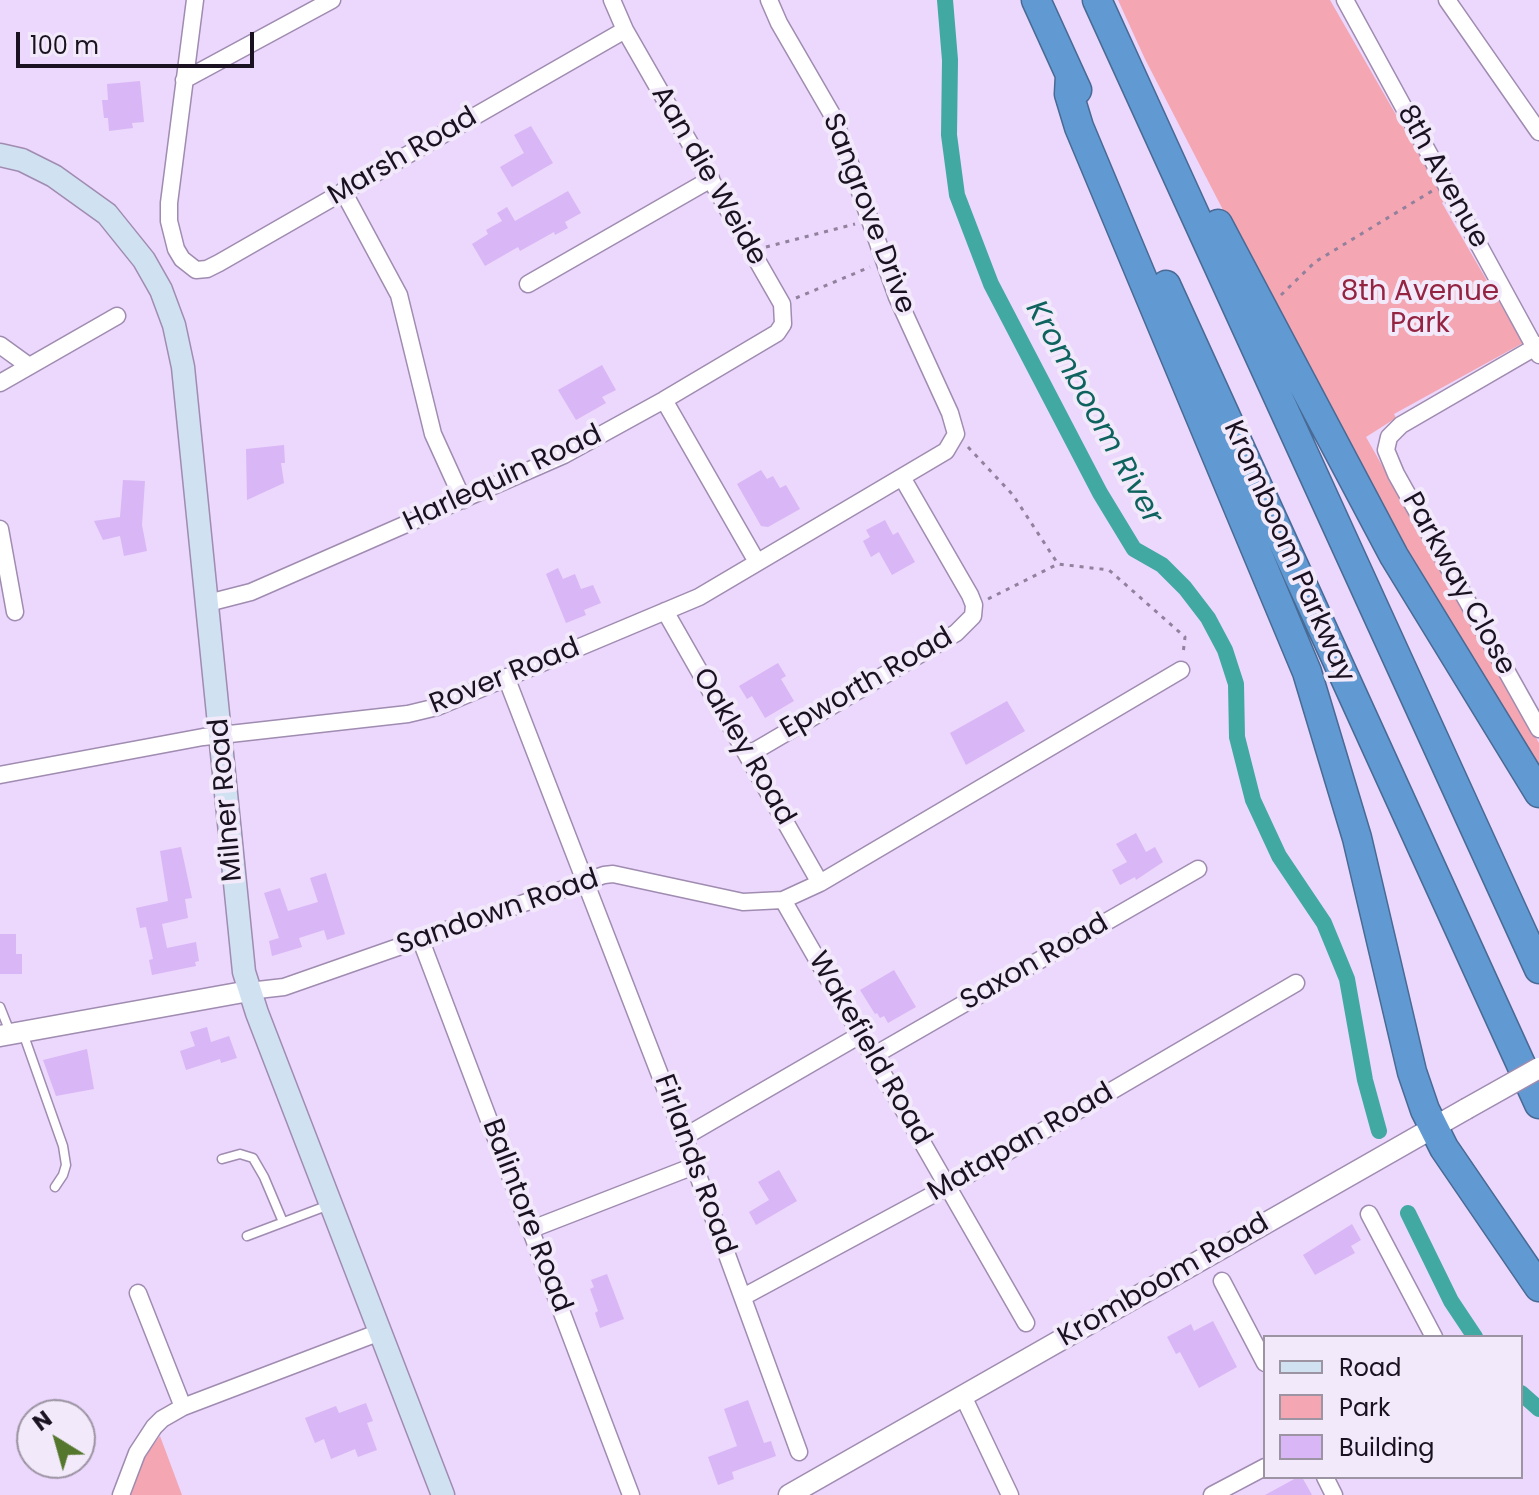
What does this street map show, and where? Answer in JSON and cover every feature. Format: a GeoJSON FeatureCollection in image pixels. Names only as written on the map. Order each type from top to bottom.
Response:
{"type":"FeatureCollection","features":[{"type":"Feature","properties":{"kind":"highway","name":"Kromboom Parkway"},"geometry":{"type":"LineString","coordinates":[[1036,0],[1539,1104]]}},
{"type":"Feature","properties":{"kind":"highway","name":"Kromboom Parkway"},"geometry":{"type":"LineString","coordinates":[[1099,0],[1539,969]]}},
{"type":"Feature","properties":{"kind":"highway"},"geometry":{"type":"LineString","coordinates":[[1099,0],[1394,556],[1539,793]]}},
{"type":"Feature","properties":{"kind":"highway"},"geometry":{"type":"LineString","coordinates":[[1070,75],[1069,94],[1079,127],[1307,672],[1357,838],[1415,1080],[1422,1134],[1444,1148],[1539,1287]]}},
{"type":"Feature","properties":{"kind":"main road","name":"Milner Road"},"geometry":{"type":"LineString","coordinates":[[0,155],[39,167],[86,196],[121,230],[144,260],[161,290],[174,325],[183,367],[244,972],[443,1495]]}},
{"type":"Feature","properties":{"kind":"street"},"geometry":{"type":"LineString","coordinates":[[184,80],[195,0]]}},
{"type":"Feature","properties":{"kind":"street"},"geometry":{"type":"LineString","coordinates":[[184,80],[332,0]]}},
{"type":"Feature","properties":{"kind":"street"},"geometry":{"type":"LineString","coordinates":[[612,0],[625,30]]}},
{"type":"Feature","properties":{"kind":"street","name":"Sangrove Drive"},"geometry":{"type":"LineString","coordinates":[[769,0],[834,118],[897,297],[950,413],[956,434]]}},
{"type":"Feature","properties":{"kind":"street","name":"8th Avenue"},"geometry":{"type":"LineString","coordinates":[[1345,0],[1538,349]]}},
{"type":"Feature","properties":{"kind":"street"},"geometry":{"type":"LineString","coordinates":[[1447,0],[1539,132]]}},
{"type":"Feature","properties":{"kind":"street","name":"Marsh Road"},"geometry":{"type":"LineString","coordinates":[[184,80],[169,203],[171,236],[182,259],[196,270],[207,269],[625,30]]}},
{"type":"Feature","properties":{"kind":"street","name":"Aan die Weide"},"geometry":{"type":"LineString","coordinates":[[625,30],[782,304],[783,324]]}},
{"type":"Feature","properties":{"kind":"street"},"geometry":{"type":"LineString","coordinates":[[528,284],[711,179]]}},
{"type":"Feature","properties":{"kind":"street"},"geometry":{"type":"LineString","coordinates":[[343,191],[399,295],[433,434],[463,500]]}},
{"type":"Feature","properties":{"kind":"street"},"geometry":{"type":"LineString","coordinates":[[0,383],[117,316]]}},
{"type":"Feature","properties":{"kind":"street","name":"Harlequin Road"},"geometry":{"type":"LineString","coordinates":[[208,603],[251,592],[564,455],[765,342],[783,324]]}},
{"type":"Feature","properties":{"kind":"street"},"geometry":{"type":"LineString","coordinates":[[0,345],[29,366]]}},
{"type":"Feature","properties":{"kind":"street","name":"Parkway Close"},"geometry":{"type":"LineString","coordinates":[[1538,349],[1401,425],[1389,437],[1386,450],[1396,474],[1539,729]]}},
{"type":"Feature","properties":{"kind":"street"},"geometry":{"type":"LineString","coordinates":[[664,400],[757,562]]}},
{"type":"Feature","properties":{"kind":"street","name":"Rover Road"},"geometry":{"type":"LineString","coordinates":[[0,775],[221,735],[423,712],[699,597],[939,458],[953,443],[956,434]]}},
{"type":"Feature","properties":{"kind":"street","name":"Epworth Road"},"geometry":{"type":"LineString","coordinates":[[748,755],[956,633],[973,616],[974,605],[903,479]]}},
{"type":"Feature","properties":{"kind":"street"},"geometry":{"type":"LineString","coordinates":[[0,529],[15,612]]}},
{"type":"Feature","properties":{"kind":"street","name":"Oakley Road"},"geometry":{"type":"LineString","coordinates":[[665,611],[820,883]]}},
{"type":"Feature","properties":{"kind":"street","name":"Sandown Road"},"geometry":{"type":"LineString","coordinates":[[11,1034],[284,987],[585,880],[613,874],[743,902],[783,900],[820,883],[1181,670]]}},
{"type":"Feature","properties":{"kind":"street","name":"Firlands Road"},"geometry":{"type":"LineString","coordinates":[[506,677],[684,1137],[799,1452]]}},
{"type":"Feature","properties":{"kind":"street","name":"Saxon Road"},"geometry":{"type":"LineString","coordinates":[[873,1056],[1198,869]]}},
{"type":"Feature","properties":{"kind":"street","name":"Wakefield Road"},"geometry":{"type":"LineString","coordinates":[[783,900],[1026,1323]]}},
{"type":"Feature","properties":{"kind":"street","name":"Balintore Road"},"geometry":{"type":"LineString","coordinates":[[420,938],[631,1495]]}},
{"type":"Feature","properties":{"kind":"street","name":"Matapan Road"},"geometry":{"type":"LineString","coordinates":[[743,1297],[947,1187],[1296,983]]}},
{"type":"Feature","properties":{"kind":"street"},"geometry":{"type":"LineString","coordinates":[[684,1137],[860,1035]]}},
{"type":"Feature","properties":{"kind":"street","name":"Kromboom Road"},"geometry":{"type":"LineString","coordinates":[[789,1495],[1539,1068]]}},
{"type":"Feature","properties":{"kind":"street"},"geometry":{"type":"LineString","coordinates":[[532,1229],[694,1166]]}},
{"type":"Feature","properties":{"kind":"street"},"geometry":{"type":"LineString","coordinates":[[1369,1214],[1433,1335]]}},
{"type":"Feature","properties":{"kind":"street"},"geometry":{"type":"LineString","coordinates":[[1222,1281],[1263,1359]]}},
{"type":"Feature","properties":{"kind":"street"},"geometry":{"type":"LineString","coordinates":[[138,1293],[183,1407]]}},
{"type":"Feature","properties":{"kind":"street"},"geometry":{"type":"LineString","coordinates":[[121,1495],[129,1470],[147,1437],[162,1419],[183,1407],[380,1332]]}},
{"type":"Feature","properties":{"kind":"street"},"geometry":{"type":"LineString","coordinates":[[963,1396],[1010,1495]]}},
{"type":"Feature","properties":{"kind":"street"},"geometry":{"type":"LineString","coordinates":[[1212,1495],[1263,1468]]}},
{"type":"Feature","properties":{"kind":"lane"},"geometry":{"type":"LineString","coordinates":[[0,1007],[63,1146],[66,1165],[55,1187]]}},
{"type":"Feature","properties":{"kind":"lane"},"geometry":{"type":"LineString","coordinates":[[222,1159],[240,1154],[253,1158],[283,1222]]}},
{"type":"Feature","properties":{"kind":"lane"},"geometry":{"type":"LineString","coordinates":[[247,1236],[331,1204]]}},
{"type":"Feature","properties":{"kind":"path"},"geometry":{"type":"LineString","coordinates":[[1264,312],[1315,262],[1445,183]]}},
{"type":"Feature","properties":{"kind":"path"},"geometry":{"type":"LineString","coordinates":[[751,251],[870,220]]}},
{"type":"Feature","properties":{"kind":"path"},"geometry":{"type":"LineString","coordinates":[[782,304],[884,261]]}},
{"type":"Feature","properties":{"kind":"path"},"geometry":{"type":"LineString","coordinates":[[956,434],[1013,495],[1058,564]]}},
{"type":"Feature","properties":{"kind":"path"},"geometry":{"type":"LineString","coordinates":[[974,605],[1058,564],[1109,570],[1185,637],[1181,670]]}},
{"type":"Feature","properties":{"kind":"green space","name":"8th Avenue Park"},"geometry":{"type":"Polygon","coordinates":[[[1118,0],[1330,0],[1445,200],[1442,203],[1523,343],[1394,414],[1396,418],[1366,437],[1539,743],[1539,769],[1358,471],[1145,59],[1118,0]]]}},
{"type":"Feature","properties":{"kind":"green space"},"geometry":{"type":"Polygon","coordinates":[[[160,1436],[182,1495],[129,1495],[143,1459],[160,1436]]]}},
{"type":"Feature","properties":{"kind":"building"},"geometry":{"type":"Polygon","coordinates":[[[140,81],[144,122],[132,123],[133,128],[109,131],[102,100],[108,100],[107,84],[140,81]]]}},
{"type":"Feature","properties":{"kind":"building"},"geometry":{"type":"Polygon","coordinates":[[[531,126],[553,163],[512,187],[500,167],[524,153],[514,135],[531,126]]]}},
{"type":"Feature","properties":{"kind":"building"},"geometry":{"type":"Polygon","coordinates":[[[568,191],[581,213],[565,222],[568,228],[555,235],[554,232],[520,251],[518,247],[485,266],[472,244],[488,234],[486,230],[502,221],[497,213],[507,207],[515,221],[568,191]]]}},
{"type":"Feature","properties":{"kind":"building"},"geometry":{"type":"Polygon","coordinates":[[[602,365],[616,390],[602,397],[606,403],[576,420],[558,390],[602,365]]]}},
{"type":"Feature","properties":{"kind":"building"},"geometry":{"type":"Polygon","coordinates":[[[284,445],[285,463],[281,463],[284,483],[247,500],[246,449],[284,445]]]}},
{"type":"Feature","properties":{"kind":"building"},"geometry":{"type":"Polygon","coordinates":[[[761,470],[767,479],[773,476],[780,488],[786,485],[800,509],[768,527],[761,526],[737,484],[761,470]]]}},
{"type":"Feature","properties":{"kind":"building"},"geometry":{"type":"Polygon","coordinates":[[[123,480],[145,481],[142,525],[147,551],[124,556],[120,536],[103,540],[94,521],[120,517],[123,480]]]}},
{"type":"Feature","properties":{"kind":"building"},"geometry":{"type":"Polygon","coordinates":[[[885,520],[893,535],[898,532],[915,562],[892,575],[879,552],[871,557],[863,541],[870,537],[866,530],[885,520]]]}},
{"type":"Feature","properties":{"kind":"building"},"geometry":{"type":"Polygon","coordinates":[[[558,568],[563,579],[575,574],[581,589],[593,585],[601,603],[584,610],[586,615],[566,623],[546,574],[558,568]]]}},
{"type":"Feature","properties":{"kind":"building"},"geometry":{"type":"Polygon","coordinates":[[[778,663],[786,676],[781,679],[794,701],[765,718],[752,696],[747,699],[739,686],[778,663]]]}},
{"type":"Feature","properties":{"kind":"building"},"geometry":{"type":"Polygon","coordinates":[[[1007,701],[1025,731],[966,765],[950,733],[1007,701]]]}},
{"type":"Feature","properties":{"kind":"building"},"geometry":{"type":"Polygon","coordinates":[[[1136,833],[1146,852],[1155,847],[1163,862],[1136,880],[1135,877],[1120,885],[1112,870],[1127,862],[1116,844],[1136,833]]]}},
{"type":"Feature","properties":{"kind":"building"},"geometry":{"type":"Polygon","coordinates":[[[181,847],[192,898],[185,899],[188,918],[162,924],[167,948],[196,942],[199,961],[195,962],[196,966],[152,975],[149,960],[153,959],[146,927],[140,928],[136,908],[168,901],[160,851],[181,847]]]}},
{"type":"Feature","properties":{"kind":"building"},"geometry":{"type":"Polygon","coordinates":[[[326,873],[345,934],[327,940],[324,930],[299,938],[302,947],[272,956],[269,941],[279,938],[264,893],[280,888],[288,911],[318,902],[310,878],[326,873]]]}},
{"type":"Feature","properties":{"kind":"building"},"geometry":{"type":"Polygon","coordinates":[[[0,934],[16,934],[16,954],[22,954],[22,974],[0,974],[0,934]]]}},
{"type":"Feature","properties":{"kind":"building"},"geometry":{"type":"Polygon","coordinates":[[[894,970],[916,1007],[888,1023],[884,1016],[880,1018],[875,1014],[860,990],[894,970]]]}},
{"type":"Feature","properties":{"kind":"building"},"geometry":{"type":"Polygon","coordinates":[[[207,1027],[211,1042],[229,1036],[237,1058],[221,1063],[220,1059],[186,1070],[180,1051],[195,1046],[190,1032],[207,1027]]]}},
{"type":"Feature","properties":{"kind":"building"},"geometry":{"type":"Polygon","coordinates":[[[87,1049],[94,1089],[56,1096],[43,1060],[87,1049]]]}},
{"type":"Feature","properties":{"kind":"building"},"geometry":{"type":"Polygon","coordinates":[[[779,1170],[797,1201],[756,1225],[749,1212],[769,1200],[758,1182],[779,1170]]]}},
{"type":"Feature","properties":{"kind":"building"},"geometry":{"type":"Polygon","coordinates":[[[1352,1224],[1361,1240],[1351,1246],[1355,1253],[1315,1275],[1303,1255],[1352,1224]]]}},
{"type":"Feature","properties":{"kind":"building"},"geometry":{"type":"Polygon","coordinates":[[[607,1274],[624,1319],[600,1328],[590,1289],[594,1287],[591,1280],[607,1274]]]}},
{"type":"Feature","properties":{"kind":"building"},"geometry":{"type":"Polygon","coordinates":[[[1213,1321],[1237,1367],[1199,1388],[1180,1352],[1176,1354],[1167,1337],[1191,1324],[1194,1331],[1213,1321]]]}},
{"type":"Feature","properties":{"kind":"building"},"geometry":{"type":"Polygon","coordinates":[[[748,1400],[764,1443],[771,1441],[776,1456],[732,1472],[734,1479],[718,1485],[708,1457],[737,1446],[724,1409],[748,1400]]]}},
{"type":"Feature","properties":{"kind":"building"},"geometry":{"type":"Polygon","coordinates":[[[366,1403],[373,1421],[367,1423],[377,1450],[358,1457],[355,1449],[331,1459],[324,1439],[315,1443],[305,1418],[336,1406],[339,1413],[366,1403]]]}},
{"type":"Feature","properties":{"kind":"building"},"geometry":{"type":"Polygon","coordinates":[[[1294,1479],[1303,1479],[1312,1495],[1265,1495],[1294,1479]]]}},
{"type":"Feature","properties":{"kind":"waterway","name":"Kromboom River"},"geometry":{"type":"LineString","coordinates":[[945,0],[950,60],[949,135],[957,195],[991,284],[1100,493],[1134,549],[1162,565],[1185,588],[1208,618],[1225,650],[1236,684],[1237,737],[1253,800],[1279,856],[1324,923],[1347,979],[1365,1080],[1379,1131]]}},
{"type":"Feature","properties":{"kind":"waterway","name":"Kromboom River"},"geometry":{"type":"LineString","coordinates":[[1408,1213],[1451,1301],[1474,1335]]}},
{"type":"Feature","properties":{"kind":"waterway","name":"Kromboom River"},"geometry":{"type":"LineString","coordinates":[[1523,1395],[1539,1409]]}}]}
